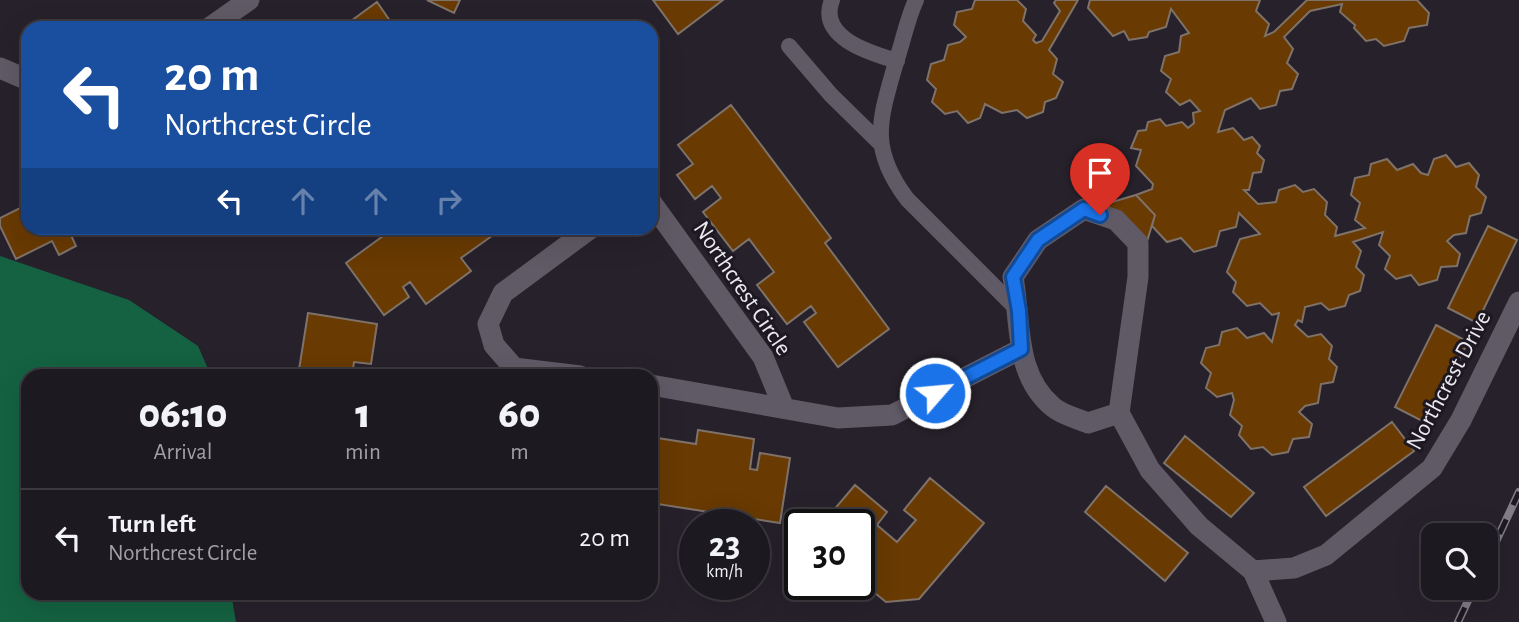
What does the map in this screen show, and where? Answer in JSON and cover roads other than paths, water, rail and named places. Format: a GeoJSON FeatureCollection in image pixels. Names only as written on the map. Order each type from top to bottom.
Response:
{"type":"FeatureCollection","features":[{"type":"Feature","properties":{"kind":"street"},"geometry":{"type":"LineString","coordinates":[[219,21],[249,0]]}},
{"type":"Feature","properties":{"kind":"street"},"geometry":{"type":"LineString","coordinates":[[0,68],[21,77]]}},
{"type":"Feature","properties":{"kind":"street"},"geometry":{"type":"LineString","coordinates":[[1119,413],[1088,423],[1054,408],[1029,380],[1021,349],[1019,311],[1013,277],[1038,240],[1084,209],[1116,220],[1138,243],[1138,277],[1119,413],[1150,470],[1199,526],[1253,571],[1276,622]]}},
{"type":"Feature","properties":{"kind":"street","name":"Northcrest Circle"},"geometry":{"type":"LineString","coordinates":[[658,212],[763,357],[784,408]]}},
{"type":"Feature","properties":{"kind":"street"},"geometry":{"type":"LineString","coordinates":[[522,369],[514,368],[494,345],[488,324],[503,293],[582,235]]}},
{"type":"Feature","properties":{"kind":"street","name":"Northcrest Drive"},"geometry":{"type":"LineString","coordinates":[[1253,571],[1294,568],[1326,555],[1432,468],[1461,420],[1519,302]]}},
{"type":"Feature","properties":{"kind":"street"},"geometry":{"type":"LineString","coordinates":[[658,386],[838,418],[892,415],[1021,349]]}},
{"type":"Feature","properties":{"kind":"lane"},"geometry":{"type":"LineString","coordinates":[[832,0],[829,9],[832,22],[850,44],[897,61]]}},
{"type":"Feature","properties":{"kind":"lane"},"geometry":{"type":"LineString","coordinates":[[916,0],[880,118],[881,144],[894,182],[907,199],[1019,311]]}},
{"type":"Feature","properties":{"kind":"lane"},"geometry":{"type":"LineString","coordinates":[[789,46],[831,96],[881,144]]}},
{"type":"Feature","properties":{"kind":"railway"},"geometry":{"type":"LineString","coordinates":[[1498,537],[1519,492]]}},
{"type":"Feature","properties":{"kind":"railway"},"geometry":{"type":"LineString","coordinates":[[1458,622],[1468,600]]}}]}
